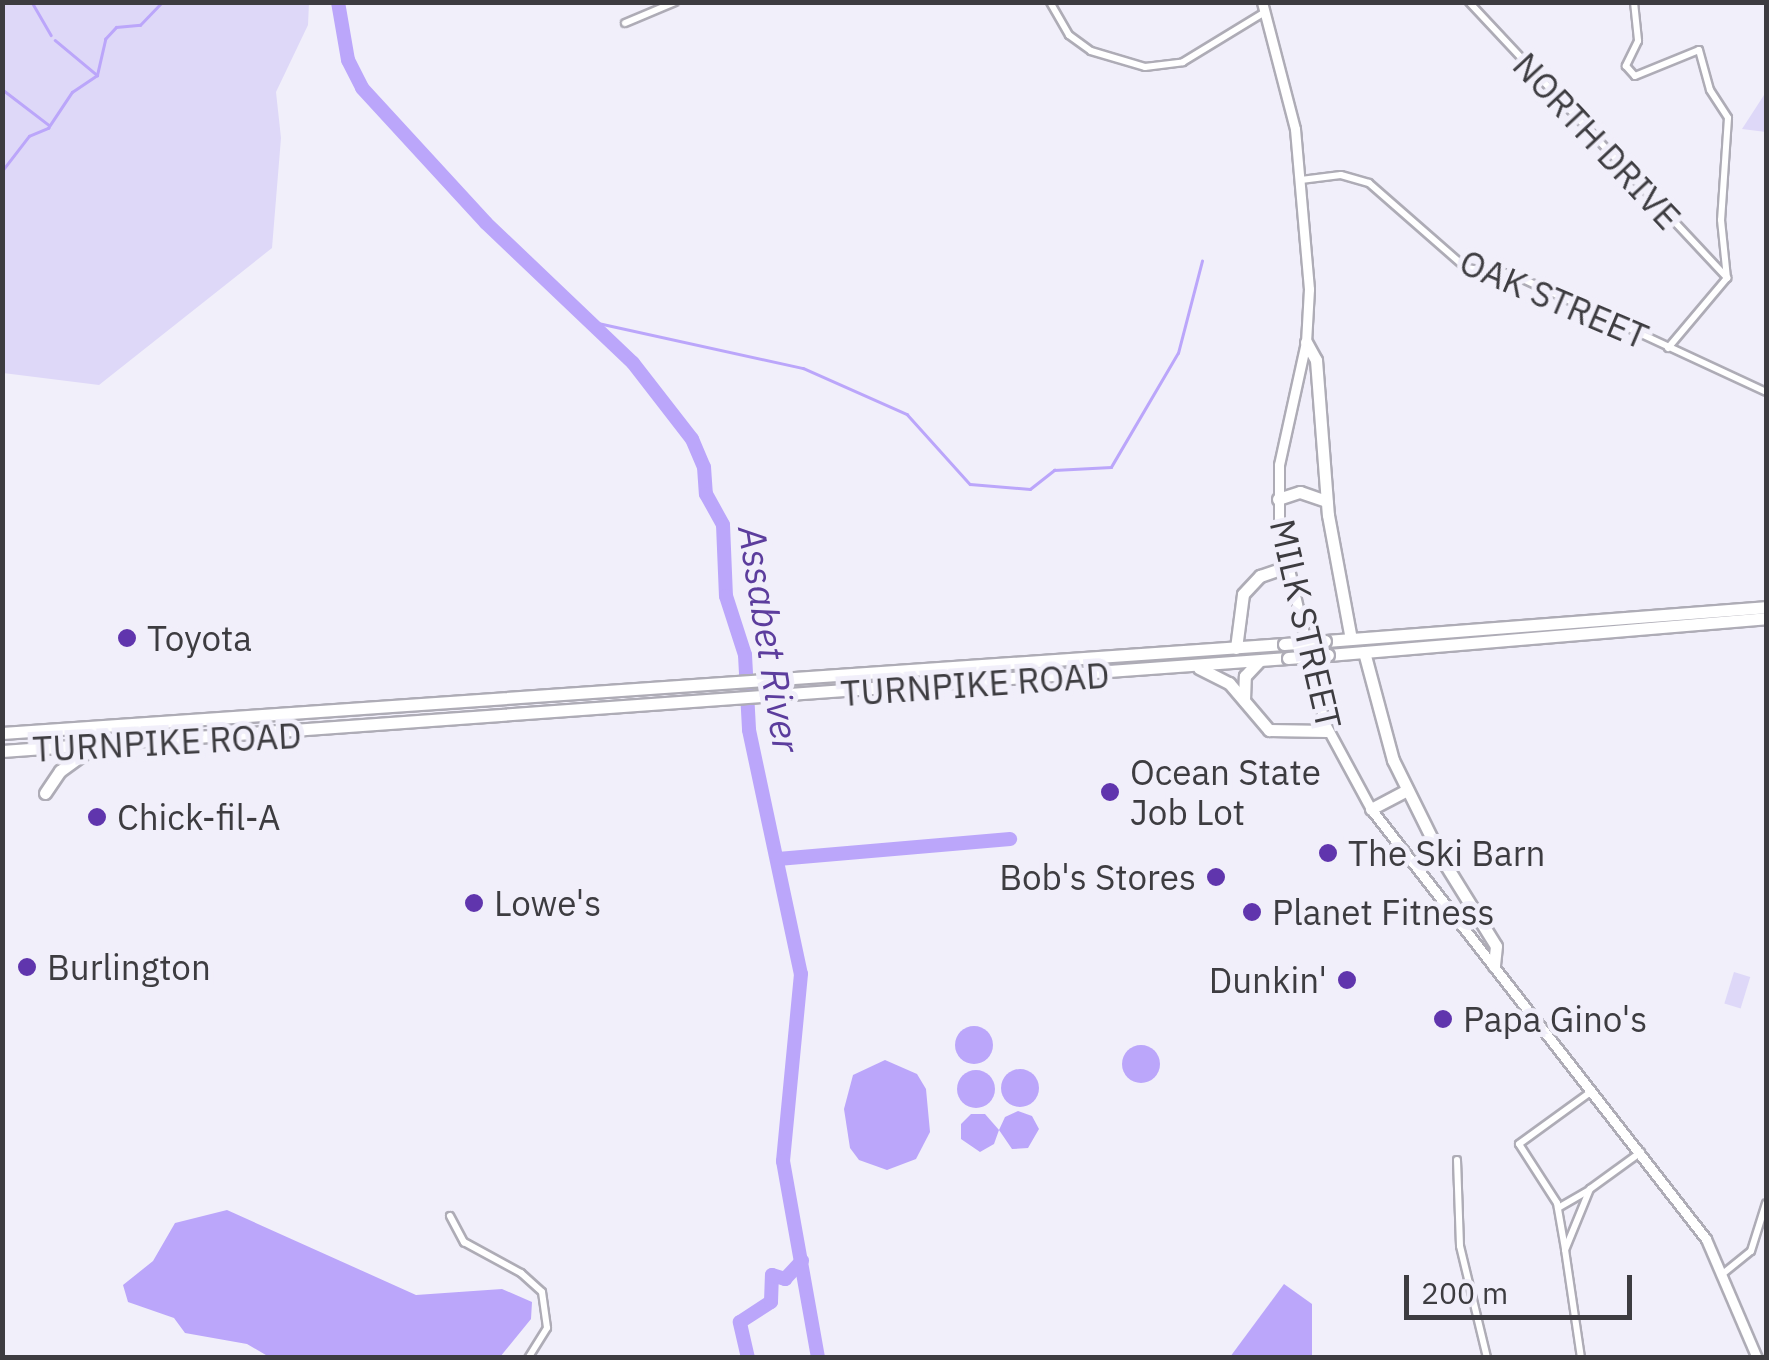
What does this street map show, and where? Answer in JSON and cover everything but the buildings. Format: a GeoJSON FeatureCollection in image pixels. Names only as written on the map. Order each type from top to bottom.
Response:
{"type":"FeatureCollection","features":[{"type":"Feature","properties":{"kind":"highway"},"geometry":{"type":"LineString","coordinates":[[1306,342],[1316,360],[1326,501],[1351,639]]}},
{"type":"Feature","properties":{"kind":"highway"},"geometry":{"type":"LineString","coordinates":[[1278,499],[1300,492],[1326,501]]}},
{"type":"Feature","properties":{"kind":"highway"},"geometry":{"type":"LineString","coordinates":[[1236,648],[1243,594],[1260,576],[1286,567]]}},
{"type":"Feature","properties":{"kind":"highway","name":"TURNPIKE ROAD"},"geometry":{"type":"LineString","coordinates":[[2,733],[755,685],[1766,606]]}},
{"type":"Feature","properties":{"kind":"highway","name":"TURNPIKE ROAD"},"geometry":{"type":"LineString","coordinates":[[2,751],[738,702],[1766,618]]}},
{"type":"Feature","properties":{"kind":"highway"},"geometry":{"type":"LineString","coordinates":[[1364,652],[1372,697],[1407,790],[1496,946],[1494,966]]}},
{"type":"Feature","properties":{"kind":"highway"},"geometry":{"type":"LineString","coordinates":[[1244,700],[1245,676],[1260,661]]}},
{"type":"Feature","properties":{"kind":"highway"},"geometry":{"type":"LineString","coordinates":[[1190,666],[1222,678],[1262,726],[1278,734],[1327,731]]}},
{"type":"Feature","properties":{"kind":"highway"},"geometry":{"type":"LineString","coordinates":[[45,792],[60,771],[92,748]]}},
{"type":"Feature","properties":{"kind":"highway"},"geometry":{"type":"LineString","coordinates":[[1371,809],[1407,790]]}},
{"type":"Feature","properties":{"kind":"main road","name":"MILK STREET"},"geometry":{"type":"LineString","coordinates":[[1264,7],[1286,79],[1301,180],[1306,342],[1282,449],[1278,499],[1286,567],[1327,731],[1371,809],[1641,1152],[1725,1272],[1756,1358]]}},
{"type":"Feature","properties":{"kind":"street"},"geometry":{"type":"LineString","coordinates":[[625,23],[675,2]]}},
{"type":"Feature","properties":{"kind":"street"},"geometry":{"type":"LineString","coordinates":[[1050,2],[1069,36],[1090,52],[1145,67],[1184,62],[1264,7]]}},
{"type":"Feature","properties":{"kind":"street","name":"NORTH DRIVE"},"geometry":{"type":"LineString","coordinates":[[1469,2],[1727,278]]}},
{"type":"Feature","properties":{"kind":"street"},"geometry":{"type":"LineString","coordinates":[[1634,2],[1638,41],[1626,66],[1635,76],[1698,50],[1728,118],[1721,220],[1727,278],[1668,348]]}},
{"type":"Feature","properties":{"kind":"street","name":"OAK STREET"},"geometry":{"type":"LineString","coordinates":[[1301,180],[1341,175],[1368,183],[1466,268],[1512,274],[1766,392]]}},
{"type":"Feature","properties":{"kind":"street"},"geometry":{"type":"LineString","coordinates":[[1582,1358],[1558,1208],[1519,1144],[1592,1090]]}},
{"type":"Feature","properties":{"kind":"street"},"geometry":{"type":"LineString","coordinates":[[1558,1208],[1641,1152]]}},
{"type":"Feature","properties":{"kind":"street"},"geometry":{"type":"LineString","coordinates":[[1457,1160],[1460,1246],[1487,1358]]}},
{"type":"Feature","properties":{"kind":"street"},"geometry":{"type":"LineString","coordinates":[[1565,1250],[1590,1190]]}},
{"type":"Feature","properties":{"kind":"street"},"geometry":{"type":"LineString","coordinates":[[1725,1272],[1750,1250],[1766,1203]]}},
{"type":"Feature","properties":{"kind":"street"},"geometry":{"type":"LineString","coordinates":[[450,1216],[464,1242],[522,1272],[542,1292],[547,1328],[528,1358]]}},
{"type":"Feature","properties":{"kind":"shaded area"},"geometry":{"type":"Polygon","coordinates":[[[2,3],[309,3],[308,25],[276,92],[281,138],[272,248],[99,385],[3,373],[2,3]]]}},
{"type":"Feature","properties":{"kind":"shaded area"},"geometry":{"type":"Polygon","coordinates":[[[1766,92],[1766,132],[1742,129],[1766,92]]]}},
{"type":"Feature","properties":{"kind":"shaded area"},"geometry":{"type":"Polygon","coordinates":[[[1734,972],[1750,977],[1741,1009],[1724,1004],[1734,972]]]}},
{"type":"Feature","properties":{"kind":"shaded area"},"geometry":{"type":"Polygon","coordinates":[[[974,1026],[988,1031],[993,1045],[988,1059],[974,1064],[960,1059],[955,1045],[960,1031],[974,1026]]]}},
{"type":"Feature","properties":{"kind":"shaded area"},"geometry":{"type":"Polygon","coordinates":[[[1141,1045],[1154,1051],[1160,1064],[1154,1077],[1141,1083],[1128,1077],[1122,1064],[1128,1051],[1141,1045]]]}},
{"type":"Feature","properties":{"kind":"shaded area"},"geometry":{"type":"Polygon","coordinates":[[[885,1060],[917,1074],[926,1089],[930,1132],[916,1159],[887,1170],[859,1160],[850,1148],[844,1109],[853,1075],[885,1060]]]}},
{"type":"Feature","properties":{"kind":"shaded area"},"geometry":{"type":"Polygon","coordinates":[[[1020,1069],[1034,1074],[1039,1088],[1034,1102],[1020,1107],[1006,1102],[1001,1088],[1006,1074],[1020,1069]]]}},
{"type":"Feature","properties":{"kind":"shaded area"},"geometry":{"type":"Polygon","coordinates":[[[976,1070],[990,1075],[995,1089],[990,1103],[976,1108],[962,1103],[957,1089],[962,1075],[976,1070]]]}},
{"type":"Feature","properties":{"kind":"shaded area"},"geometry":{"type":"Polygon","coordinates":[[[1018,1111],[1032,1116],[1039,1129],[1028,1148],[1012,1149],[999,1130],[1005,1117],[1018,1111]]]}},
{"type":"Feature","properties":{"kind":"shaded area"},"geometry":{"type":"Polygon","coordinates":[[[971,1114],[985,1114],[999,1130],[994,1144],[980,1152],[961,1139],[961,1124],[971,1114]]]}},
{"type":"Feature","properties":{"kind":"shaded area"},"geometry":{"type":"Polygon","coordinates":[[[227,1210],[416,1295],[502,1289],[532,1302],[531,1319],[500,1357],[271,1358],[247,1344],[185,1333],[174,1318],[128,1302],[123,1285],[153,1261],[175,1223],[227,1210]]]}},
{"type":"Feature","properties":{"kind":"shaded area"},"geometry":{"type":"Polygon","coordinates":[[[1284,1284],[1312,1304],[1312,1357],[1230,1357],[1284,1284]]]}},
{"type":"Feature","properties":{"kind":"waterway"},"geometry":{"type":"LineString","coordinates":[[32,2],[51,35]]}},
{"type":"Feature","properties":{"kind":"waterway"},"geometry":{"type":"LineString","coordinates":[[2,171],[29,136],[48,128],[72,92],[97,75],[105,39],[116,27],[140,25],[162,2]]}},
{"type":"Feature","properties":{"kind":"waterway"},"geometry":{"type":"LineString","coordinates":[[314,2],[331,2]]}},
{"type":"Feature","properties":{"kind":"waterway","name":"Assabet River"},"geometry":{"type":"LineString","coordinates":[[338,2],[348,60],[362,88],[486,223],[633,363],[692,439],[704,467],[706,494],[723,525],[726,596],[745,655],[749,730],[801,974],[783,1161],[818,1358]]}},
{"type":"Feature","properties":{"kind":"waterway"},"geometry":{"type":"LineString","coordinates":[[55,40],[97,75]]}},
{"type":"Feature","properties":{"kind":"waterway"},"geometry":{"type":"LineString","coordinates":[[2,89],[49,125]]}},
{"type":"Feature","properties":{"kind":"waterway"},"geometry":{"type":"LineString","coordinates":[[589,321],[803,368],[907,414],[970,484],[1030,489],[1054,470],[1111,467],[1178,353],[1202,261]]}},
{"type":"Feature","properties":{"kind":"waterway"},"geometry":{"type":"LineString","coordinates":[[778,859],[1010,839]]}},
{"type":"Feature","properties":{"kind":"waterway"},"geometry":{"type":"LineString","coordinates":[[748,1358],[740,1322],[771,1302],[772,1275],[785,1279],[802,1261]]}},
{"type":"Feature","properties":{"kind":"place","name":"Toyota"},"geometry":{"type":"Point","coordinates":[127,638]}},
{"type":"Feature","properties":{"kind":"place","name":"Ocean State Job Lot"},"geometry":{"type":"Point","coordinates":[1110,792]}},
{"type":"Feature","properties":{"kind":"place","name":"Chick-fil-A"},"geometry":{"type":"Point","coordinates":[97,817]}},
{"type":"Feature","properties":{"kind":"place","name":"The Ski Barn"},"geometry":{"type":"Point","coordinates":[1328,853]}},
{"type":"Feature","properties":{"kind":"place","name":"Bob's Stores"},"geometry":{"type":"Point","coordinates":[1216,877]}},
{"type":"Feature","properties":{"kind":"place","name":"Lowe's"},"geometry":{"type":"Point","coordinates":[474,903]}},
{"type":"Feature","properties":{"kind":"place","name":"Planet Fitness"},"geometry":{"type":"Point","coordinates":[1252,912]}},
{"type":"Feature","properties":{"kind":"place","name":"Burlington"},"geometry":{"type":"Point","coordinates":[27,967]}},
{"type":"Feature","properties":{"kind":"place","name":"Dunkin'"},"geometry":{"type":"Point","coordinates":[1347,980]}},
{"type":"Feature","properties":{"kind":"place","name":"Papa Gino's"},"geometry":{"type":"Point","coordinates":[1443,1019]}}]}
